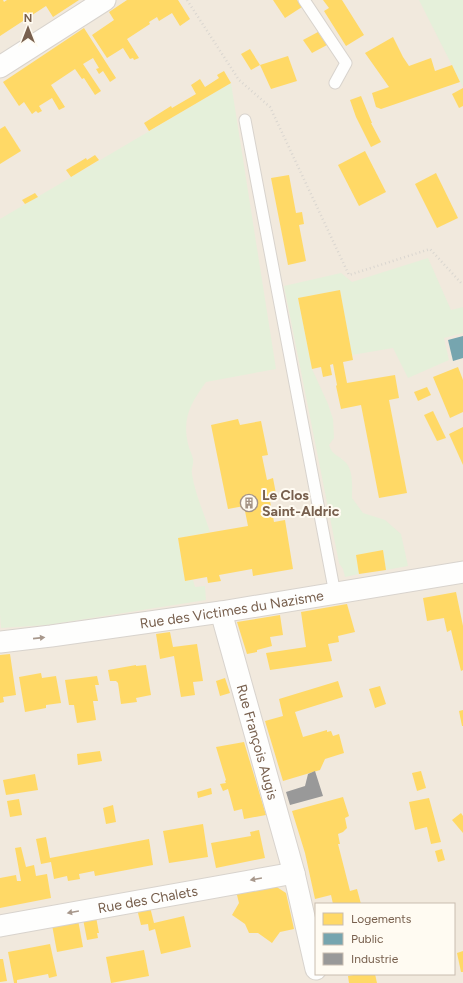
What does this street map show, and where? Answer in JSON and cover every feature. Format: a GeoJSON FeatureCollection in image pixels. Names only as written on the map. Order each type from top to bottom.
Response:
{"type":"FeatureCollection","features":[{"type":"Feature","properties":{"kind":"street"},"geometry":{"type":"LineString","coordinates":[[0,67],[105,0]]}},
{"type":"Feature","properties":{"kind":"street","name":"Rue des Victimes du Nazisme"},"geometry":{"type":"LineString","coordinates":[[0,642],[221,612],[463,572]]}},
{"type":"Feature","properties":{"kind":"street","name":"Rue François Augis"},"geometry":{"type":"LineString","coordinates":[[221,612],[294,872],[315,965]]}},
{"type":"Feature","properties":{"kind":"street","name":"Rue des Chalets"},"geometry":{"type":"LineString","coordinates":[[0,926],[294,872]]}},
{"type":"Feature","properties":{"kind":"lane"},"geometry":{"type":"LineString","coordinates":[[304,0],[346,63],[335,83]]}},
{"type":"Feature","properties":{"kind":"lane"},"geometry":{"type":"LineString","coordinates":[[245,120],[335,594]]}},
{"type":"Feature","properties":{"kind":"path"},"geometry":{"type":"LineString","coordinates":[[187,0],[239,80],[270,107],[349,275],[430,249],[463,285]]}},
{"type":"Feature","properties":{"kind":"shaded area"},"geometry":{"type":"Polygon","coordinates":[[[0,0],[463,0],[463,983],[0,983],[0,0]]]}},
{"type":"Feature","properties":{"kind":"green space"},"geometry":{"type":"Polygon","coordinates":[[[419,0],[463,0],[463,87],[425,12],[419,0]]]}},
{"type":"Feature","properties":{"kind":"green space"},"geometry":{"type":"Polygon","coordinates":[[[231,83],[276,369],[206,382],[189,411],[186,434],[188,446],[193,459],[193,481],[210,532],[178,538],[185,581],[193,580],[195,587],[205,586],[206,600],[47,625],[1,628],[0,219],[231,83]]]}},
{"type":"Feature","properties":{"kind":"green space"},"geometry":{"type":"Polygon","coordinates":[[[428,258],[451,310],[463,307],[463,333],[444,338],[449,360],[408,378],[393,348],[352,355],[340,290],[298,298],[312,369],[333,419],[334,438],[329,445],[334,453],[347,464],[352,478],[352,498],[363,513],[385,520],[401,534],[408,566],[386,570],[383,550],[356,555],[359,574],[345,577],[343,569],[339,563],[284,286],[341,273],[352,282],[428,258]]]}},
{"type":"Feature","properties":{"kind":"building: Logements"},"geometry":{"type":"Polygon","coordinates":[[[0,0],[3,0],[4,2],[7,0],[79,0],[53,17],[46,6],[0,36],[0,0]]]}},
{"type":"Feature","properties":{"kind":"building: Logements"},"geometry":{"type":"Polygon","coordinates":[[[127,0],[178,0],[190,19],[180,26],[172,13],[159,21],[157,17],[149,22],[150,24],[127,39],[139,58],[134,60],[133,58],[130,59],[123,48],[107,58],[92,35],[114,20],[109,12],[127,0]]]}},
{"type":"Feature","properties":{"kind":"building: Logements"},"geometry":{"type":"Polygon","coordinates":[[[273,0],[297,0],[302,7],[285,18],[273,0]]]}},
{"type":"Feature","properties":{"kind":"building: Logements"},"geometry":{"type":"Polygon","coordinates":[[[323,0],[342,0],[364,35],[346,46],[324,11],[329,8],[323,0]]]}},
{"type":"Feature","properties":{"kind":"building: Logements"},"geometry":{"type":"Polygon","coordinates":[[[84,28],[116,78],[110,82],[103,71],[99,74],[96,69],[99,68],[93,58],[83,64],[101,91],[95,95],[84,78],[82,79],[75,69],[51,85],[65,107],[59,110],[52,98],[39,106],[42,111],[38,113],[36,111],[32,114],[24,102],[19,106],[3,82],[84,28]]]}},
{"type":"Feature","properties":{"kind":"building: Logements"},"geometry":{"type":"Polygon","coordinates":[[[318,32],[327,45],[312,53],[303,40],[318,32]]]}},
{"type":"Feature","properties":{"kind":"building: Logements"},"geometry":{"type":"Polygon","coordinates":[[[393,37],[409,66],[431,58],[435,71],[452,65],[460,82],[381,109],[376,107],[372,93],[389,87],[365,53],[393,37]]]}},
{"type":"Feature","properties":{"kind":"building: Logements"},"geometry":{"type":"Polygon","coordinates":[[[250,49],[260,65],[251,70],[241,54],[250,49]]]}},
{"type":"Feature","properties":{"kind":"building: Logements"},"geometry":{"type":"Polygon","coordinates":[[[288,56],[297,81],[271,89],[260,65],[288,56]]]}},
{"type":"Feature","properties":{"kind":"building: Logements"},"geometry":{"type":"Polygon","coordinates":[[[224,71],[231,83],[149,131],[144,123],[171,106],[172,108],[196,94],[191,85],[200,79],[205,87],[219,78],[217,75],[224,71]]]}},
{"type":"Feature","properties":{"kind":"building: Logements"},"geometry":{"type":"Polygon","coordinates":[[[463,88],[463,106],[459,108],[452,94],[463,88]]]}},
{"type":"Feature","properties":{"kind":"building: Logements"},"geometry":{"type":"Polygon","coordinates":[[[361,96],[371,123],[381,142],[371,147],[356,117],[350,100],[361,96]]]}},
{"type":"Feature","properties":{"kind":"building: Logements"},"geometry":{"type":"Polygon","coordinates":[[[5,126],[21,151],[0,164],[0,129],[5,126]]]}},
{"type":"Feature","properties":{"kind":"building: Logements"},"geometry":{"type":"Polygon","coordinates":[[[365,151],[386,192],[359,206],[338,165],[365,151]]]}},
{"type":"Feature","properties":{"kind":"building: Logements"},"geometry":{"type":"Polygon","coordinates":[[[95,155],[99,160],[71,177],[66,170],[86,158],[87,160],[95,155]]]}},
{"type":"Feature","properties":{"kind":"building: Logements"},"geometry":{"type":"Polygon","coordinates":[[[436,173],[458,218],[437,228],[415,184],[436,173]]]}},
{"type":"Feature","properties":{"kind":"building: Logements"},"geometry":{"type":"Polygon","coordinates":[[[289,175],[296,213],[302,212],[304,224],[299,225],[306,261],[288,265],[271,178],[289,175]]]}},
{"type":"Feature","properties":{"kind":"building: Logements"},"geometry":{"type":"Polygon","coordinates":[[[35,193],[38,197],[25,204],[22,200],[35,193]]]}},
{"type":"Feature","properties":{"kind":"building: Logements"},"geometry":{"type":"Polygon","coordinates":[[[340,290],[353,360],[343,362],[347,383],[395,375],[399,398],[389,400],[407,493],[379,498],[361,405],[341,409],[333,364],[330,365],[332,375],[323,377],[321,367],[312,369],[298,298],[340,290]]]}},
{"type":"Feature","properties":{"kind":"building: Logements"},"geometry":{"type":"Polygon","coordinates":[[[458,367],[463,380],[463,412],[450,418],[433,377],[458,367]]]}},
{"type":"Feature","properties":{"kind":"building: Logements"},"geometry":{"type":"Polygon","coordinates":[[[427,387],[431,395],[418,401],[414,392],[427,387]]]}},
{"type":"Feature","properties":{"kind":"building: Logements"},"geometry":{"type":"Polygon","coordinates":[[[433,411],[446,438],[437,441],[424,415],[433,411]]]}},
{"type":"Feature","properties":{"kind":"building: Logements","name":"Le Clos Saint-Aldric"},"geometry":{"type":"Polygon","coordinates":[[[238,419],[240,425],[261,421],[268,455],[262,456],[267,480],[273,478],[277,499],[270,501],[274,522],[285,520],[293,569],[253,576],[252,569],[219,575],[221,581],[208,583],[207,577],[185,581],[178,538],[248,526],[244,506],[228,509],[211,425],[238,419]]]}},
{"type":"Feature","properties":{"kind":"building: Logements"},"geometry":{"type":"Polygon","coordinates":[[[463,427],[463,465],[449,434],[463,427]]]}},
{"type":"Feature","properties":{"kind":"building: Logements"},"geometry":{"type":"Polygon","coordinates":[[[383,550],[386,570],[359,574],[356,555],[383,550]]]}},
{"type":"Feature","properties":{"kind":"building: Logements"},"geometry":{"type":"Polygon","coordinates":[[[456,592],[463,626],[463,670],[461,671],[451,630],[447,632],[444,618],[427,621],[423,598],[456,592]]]}},
{"type":"Feature","properties":{"kind":"building: Logements"},"geometry":{"type":"Polygon","coordinates":[[[347,604],[355,632],[338,636],[339,642],[328,644],[332,661],[270,670],[266,653],[306,647],[301,612],[347,604]]]}},
{"type":"Feature","properties":{"kind":"building: Logements"},"geometry":{"type":"Polygon","coordinates":[[[280,615],[283,635],[270,637],[272,646],[247,654],[237,622],[280,615]]]}},
{"type":"Feature","properties":{"kind":"building: Logements"},"geometry":{"type":"Polygon","coordinates":[[[170,632],[173,647],[197,644],[203,681],[193,682],[195,695],[181,697],[174,656],[160,659],[156,634],[170,632]]]}},
{"type":"Feature","properties":{"kind":"building: Logements"},"geometry":{"type":"Polygon","coordinates":[[[10,654],[16,695],[3,697],[4,702],[0,703],[0,655],[10,654]]]}},
{"type":"Feature","properties":{"kind":"building: Logements"},"geometry":{"type":"Polygon","coordinates":[[[136,665],[146,665],[151,695],[136,698],[137,702],[121,704],[118,683],[116,681],[110,681],[108,670],[136,665]]]}},
{"type":"Feature","properties":{"kind":"building: Logements"},"geometry":{"type":"Polygon","coordinates":[[[41,673],[42,678],[56,676],[61,703],[46,705],[46,708],[25,712],[19,677],[41,673]]]}},
{"type":"Feature","properties":{"kind":"building: Logements"},"geometry":{"type":"Polygon","coordinates":[[[97,676],[99,685],[95,685],[98,701],[93,701],[96,720],[77,723],[74,705],[69,705],[65,680],[97,676]]]}},
{"type":"Feature","properties":{"kind":"building: Logements"},"geometry":{"type":"Polygon","coordinates":[[[225,678],[230,693],[220,696],[216,681],[225,678]]]}},
{"type":"Feature","properties":{"kind":"building: Logements"},"geometry":{"type":"Polygon","coordinates":[[[338,681],[343,697],[295,712],[303,737],[327,730],[327,732],[331,731],[333,736],[339,734],[344,753],[325,759],[320,770],[283,781],[265,721],[283,716],[279,699],[338,681]]]}},
{"type":"Feature","properties":{"kind":"building: Logements"},"geometry":{"type":"Polygon","coordinates":[[[380,686],[386,704],[375,708],[369,689],[380,686]]]}},
{"type":"Feature","properties":{"kind":"building: Logements"},"geometry":{"type":"Polygon","coordinates":[[[463,710],[463,726],[462,726],[459,711],[463,710]]]}},
{"type":"Feature","properties":{"kind":"building: Logements"},"geometry":{"type":"Polygon","coordinates":[[[244,742],[266,815],[244,819],[242,809],[234,811],[228,789],[223,791],[220,784],[226,783],[226,780],[216,747],[244,742]]]}},
{"type":"Feature","properties":{"kind":"building: Logements"},"geometry":{"type":"Polygon","coordinates":[[[100,751],[102,761],[78,765],[77,754],[100,751]]]}},
{"type":"Feature","properties":{"kind":"building: Logements"},"geometry":{"type":"Polygon","coordinates":[[[421,771],[426,788],[417,791],[412,773],[421,771]]]}},
{"type":"Feature","properties":{"kind":"building: Logements"},"geometry":{"type":"Polygon","coordinates":[[[35,774],[38,790],[6,795],[3,780],[35,774]]]}},
{"type":"Feature","properties":{"kind":"building: Logements"},"geometry":{"type":"Polygon","coordinates":[[[211,788],[212,794],[198,798],[197,792],[211,788]]]}},
{"type":"Feature","properties":{"kind":"building: Logements"},"geometry":{"type":"Polygon","coordinates":[[[343,797],[349,816],[345,818],[347,828],[338,834],[340,844],[338,844],[350,891],[357,889],[361,903],[333,903],[331,895],[315,899],[305,853],[292,811],[343,797]]]}},
{"type":"Feature","properties":{"kind":"building: Logements"},"geometry":{"type":"Polygon","coordinates":[[[429,798],[441,842],[431,844],[427,827],[415,830],[409,802],[429,798]]]}},
{"type":"Feature","properties":{"kind":"building: Logements"},"geometry":{"type":"Polygon","coordinates":[[[19,799],[22,815],[10,817],[7,801],[19,799]]]}},
{"type":"Feature","properties":{"kind":"building: Logements"},"geometry":{"type":"Polygon","coordinates":[[[113,805],[116,822],[106,824],[103,808],[113,805]]]}},
{"type":"Feature","properties":{"kind":"building: Logements"},"geometry":{"type":"Polygon","coordinates":[[[461,813],[463,816],[463,833],[452,820],[461,813]]]}},
{"type":"Feature","properties":{"kind":"building: Logements"},"geometry":{"type":"Polygon","coordinates":[[[203,824],[208,857],[169,863],[163,831],[203,824]]]}},
{"type":"Feature","properties":{"kind":"building: Logements"},"geometry":{"type":"Polygon","coordinates":[[[259,830],[265,858],[216,868],[211,843],[251,836],[250,832],[259,830]]]}},
{"type":"Feature","properties":{"kind":"building: Logements"},"geometry":{"type":"Polygon","coordinates":[[[46,837],[50,858],[149,839],[153,865],[95,876],[94,871],[79,874],[80,879],[68,881],[67,876],[54,879],[51,862],[41,864],[36,839],[46,837]]]}},
{"type":"Feature","properties":{"kind":"building: Logements"},"geometry":{"type":"Polygon","coordinates":[[[21,847],[26,867],[34,865],[36,876],[47,874],[51,898],[0,908],[0,878],[16,875],[17,881],[21,881],[15,848],[21,847]]]}},
{"type":"Feature","properties":{"kind":"building: Logements"},"geometry":{"type":"Polygon","coordinates":[[[442,849],[445,860],[438,862],[435,851],[442,849]]]}},
{"type":"Feature","properties":{"kind":"building: Logements"},"geometry":{"type":"Polygon","coordinates":[[[272,884],[286,893],[294,929],[280,932],[272,943],[258,933],[249,933],[245,924],[232,915],[239,903],[236,891],[272,884]]]}},
{"type":"Feature","properties":{"kind":"building: Logements"},"geometry":{"type":"Polygon","coordinates":[[[150,907],[154,923],[184,916],[191,947],[161,954],[155,929],[149,931],[148,924],[141,925],[137,909],[150,907]]]}},
{"type":"Feature","properties":{"kind":"building: Logements"},"geometry":{"type":"Polygon","coordinates":[[[96,917],[99,933],[97,933],[98,938],[87,940],[83,919],[96,917]]]}},
{"type":"Feature","properties":{"kind":"building: Logements"},"geometry":{"type":"Polygon","coordinates":[[[78,920],[83,947],[57,952],[52,925],[78,920]]]}},
{"type":"Feature","properties":{"kind":"building: Logements"},"geometry":{"type":"Polygon","coordinates":[[[50,944],[57,976],[49,978],[48,974],[17,980],[17,983],[14,983],[8,952],[50,944]]]}},
{"type":"Feature","properties":{"kind":"building: Logements"},"geometry":{"type":"Polygon","coordinates":[[[144,950],[149,976],[111,983],[106,957],[144,950]]]}},
{"type":"Feature","properties":{"kind":"building: Logements"},"geometry":{"type":"Polygon","coordinates":[[[463,951],[463,972],[461,972],[457,953],[463,951]]]}},
{"type":"Feature","properties":{"kind":"building: Logements"},"geometry":{"type":"Polygon","coordinates":[[[0,959],[3,959],[7,981],[0,982],[0,959]]]}},
{"type":"Feature","properties":{"kind":"building: Logements"},"geometry":{"type":"Polygon","coordinates":[[[375,975],[377,983],[349,983],[348,976],[375,975]]]}},
{"type":"Feature","properties":{"kind":"building: Public"},"geometry":{"type":"Polygon","coordinates":[[[463,336],[463,358],[453,361],[448,340],[463,336]]]}},
{"type":"Feature","properties":{"kind":"building: Industrie"},"geometry":{"type":"Polygon","coordinates":[[[315,771],[323,796],[290,805],[286,792],[305,786],[308,774],[315,771]]]}},
{"type":"Feature","properties":{"kind":"place","name":"Le Clos Saint-Aldric"},"geometry":{"type":"Point","coordinates":[249,503]}}]}
